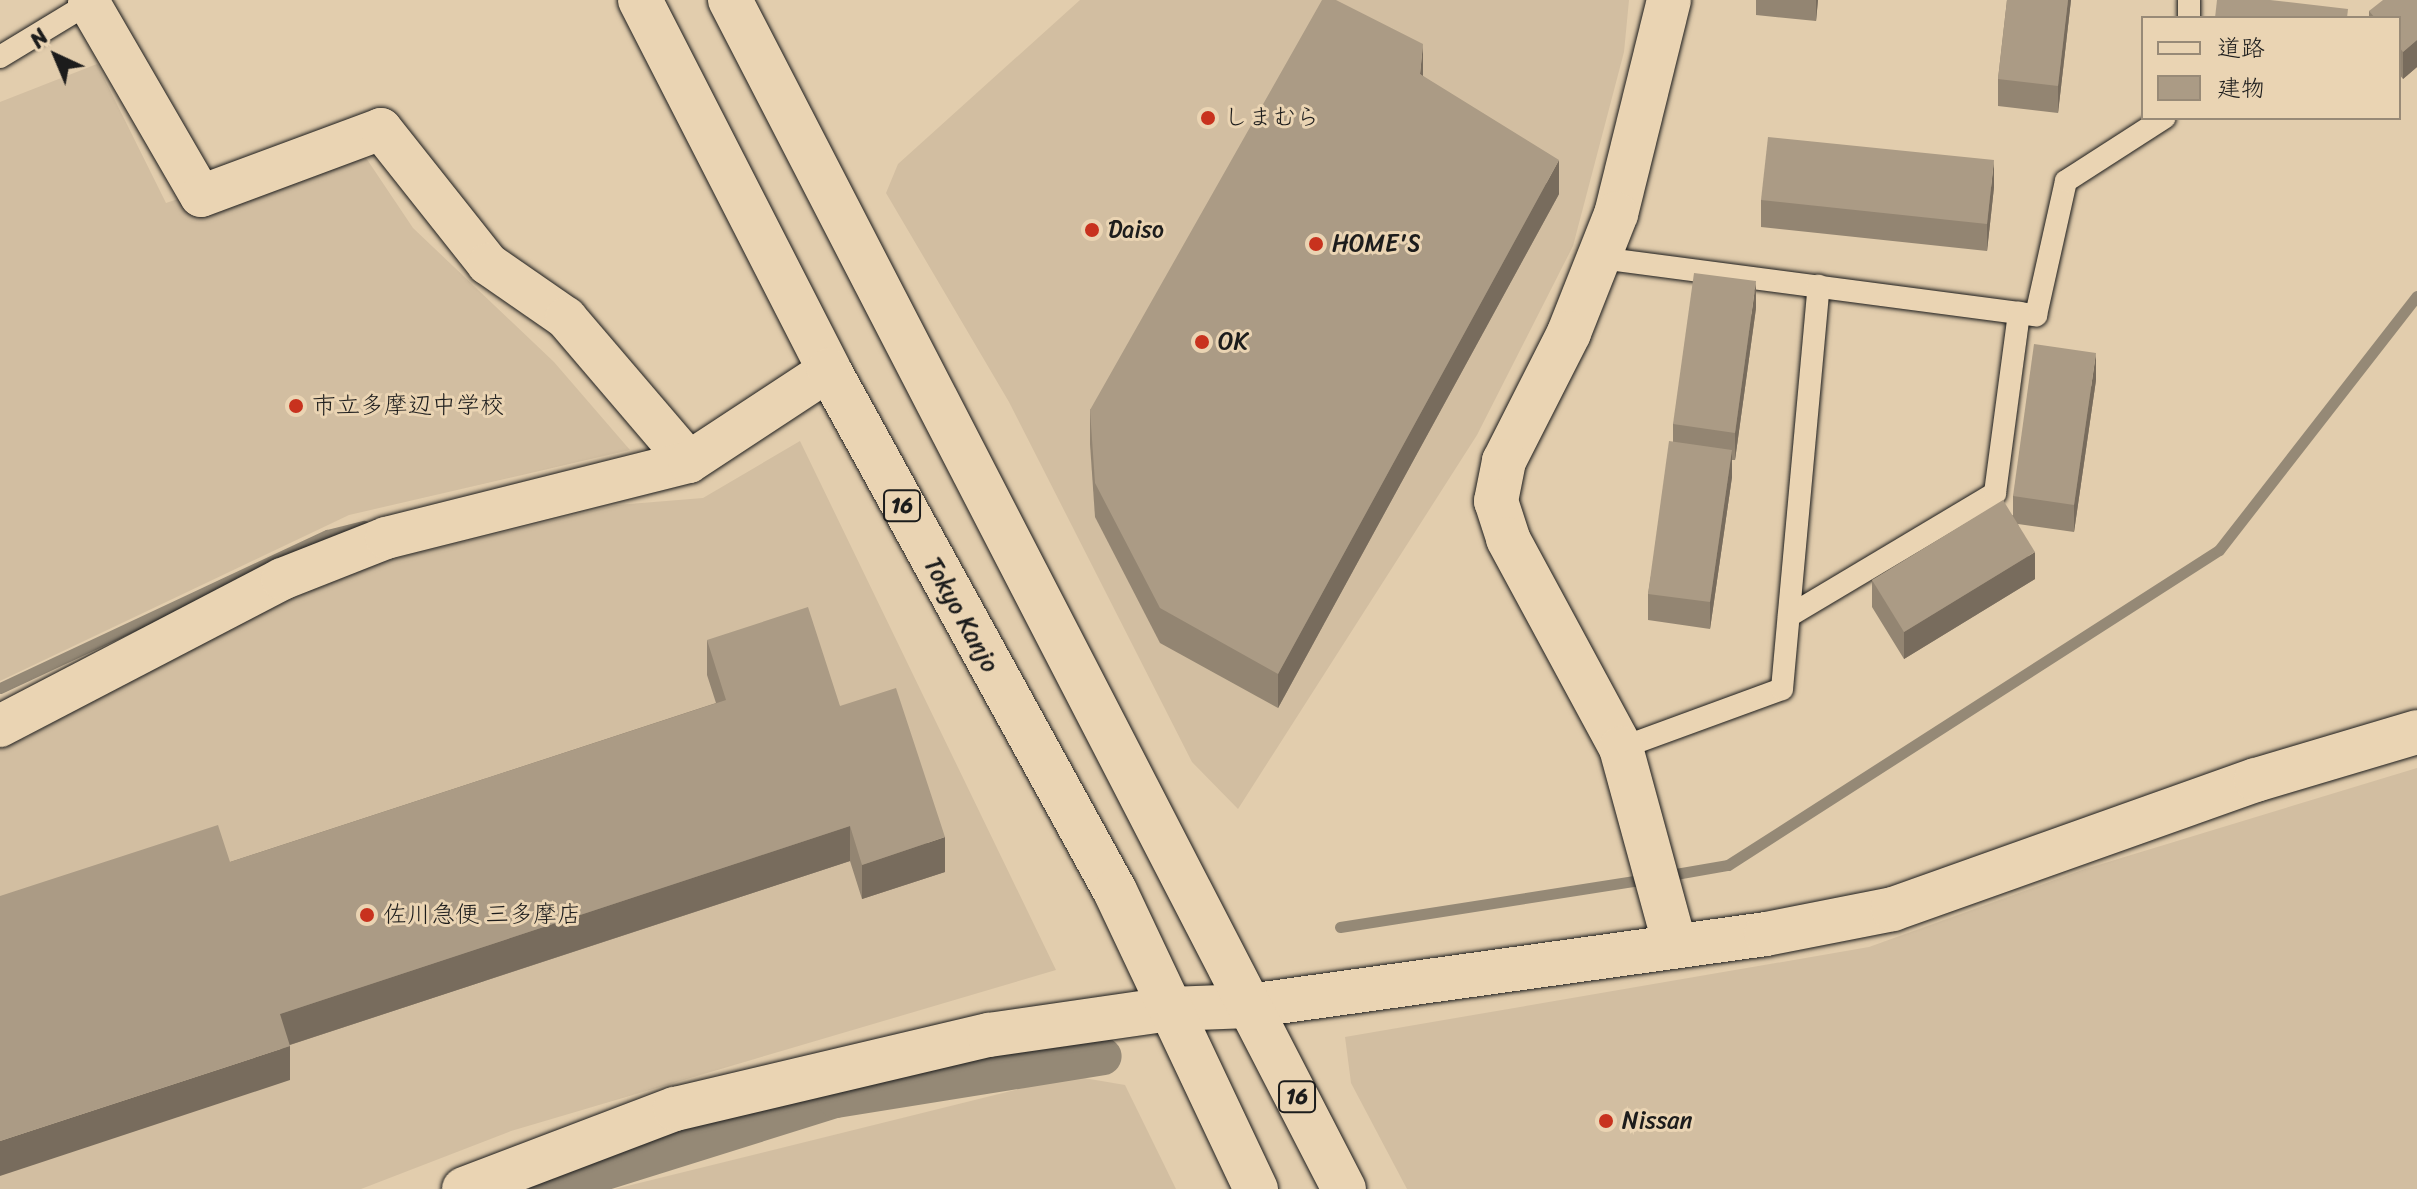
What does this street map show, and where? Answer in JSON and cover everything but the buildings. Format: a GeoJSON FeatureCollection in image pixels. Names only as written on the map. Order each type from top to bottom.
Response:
{"type":"FeatureCollection","features":[{"type":"Feature","properties":{"kind":"main road","name":"Tokyo Kanjo"},"geometry":{"type":"LineString","coordinates":[[640,0],[829,370],[1115,891],[1256,1189]]}},
{"type":"Feature","properties":{"kind":"main road","name":"16"},"geometry":{"type":"LineString","coordinates":[[730,0],[1344,1189]]}},
{"type":"Feature","properties":{"kind":"main road"},"geometry":{"type":"LineString","coordinates":[[1669,0],[1637,147],[1601,258],[1504,461],[1496,501],[1508,539],[1621,748],[1666,902],[1675,946]]}},
{"type":"Feature","properties":{"kind":"main road"},"geometry":{"type":"LineString","coordinates":[[464,1189],[675,1109],[989,1035],[1170,1009],[1249,1006],[1675,946],[1922,901],[2256,780],[2417,732]]}},
{"type":"Feature","properties":{"kind":"street"},"geometry":{"type":"LineString","coordinates":[[90,1],[201,196],[381,129],[488,264],[566,318],[689,462]]}},
{"type":"Feature","properties":{"kind":"street"},"geometry":{"type":"LineString","coordinates":[[0,726],[282,579],[386,538],[689,462],[829,370]]}},
{"type":"Feature","properties":{"kind":"lane"},"geometry":{"type":"LineString","coordinates":[[0,57],[90,1]]}},
{"type":"Feature","properties":{"kind":"lane"},"geometry":{"type":"LineString","coordinates":[[1601,258],[2036,315],[2066,181],[2161,120]]}},
{"type":"Feature","properties":{"kind":"lane"},"geometry":{"type":"LineString","coordinates":[[1621,748],[1782,689],[1819,286]]}},
{"type":"Feature","properties":{"kind":"lane"},"geometry":{"type":"LineString","coordinates":[[1789,616],[1995,493],[2019,313]]}},
{"type":"Feature","properties":{"kind":"shaded area"},"geometry":{"type":"Polygon","coordinates":[[[1080,0],[1629,0],[1624,52],[1573,246],[1477,435],[1238,809],[1192,762],[1009,402],[886,193],[898,164],[1080,0]]]}},
{"type":"Feature","properties":{"kind":"shaded area","name":"市立多摩辺中学校"},"geometry":{"type":"Polygon","coordinates":[[[97,64],[166,203],[354,140],[413,228],[554,362],[630,450],[349,515],[0,681],[0,102],[97,64]]]}},
{"type":"Feature","properties":{"kind":"shaded area"},"geometry":{"type":"Polygon","coordinates":[[[800,441],[1056,970],[511,1131],[361,1189],[0,1189],[0,745],[26,738],[207,634],[381,562],[617,505],[703,498],[800,441]]]}},
{"type":"Feature","properties":{"kind":"shaded area"},"geometry":{"type":"Polygon","coordinates":[[[2417,768],[2417,1189],[1407,1189],[1351,1083],[1345,1037],[1869,947],[2085,869],[2417,768]]]}},
{"type":"Feature","properties":{"kind":"shaded area"},"geometry":{"type":"Polygon","coordinates":[[[1072,1076],[1125,1085],[1176,1189],[615,1189],[1072,1076]]]}},
{"type":"Feature","properties":{"kind":"waterway"},"geometry":{"type":"LineString","coordinates":[[1664,876],[1728,865],[2219,550],[2417,296]]}},
{"type":"Feature","properties":{"kind":"waterway"},"geometry":{"type":"LineString","coordinates":[[0,688],[327,535],[364,526]]}},
{"type":"Feature","properties":{"kind":"waterway"},"geometry":{"type":"LineString","coordinates":[[1340,927],[1647,879]]}},
{"type":"Feature","properties":{"kind":"waterway"},"geometry":{"type":"LineString","coordinates":[[548,1189],[836,1099],[1103,1056]]}},
{"type":"Feature","properties":{"kind":"place","name":"しまむら"},"geometry":{"type":"Point","coordinates":[1208,118]}},
{"type":"Feature","properties":{"kind":"place","name":"Daiso"},"geometry":{"type":"Point","coordinates":[1092,230]}},
{"type":"Feature","properties":{"kind":"place","name":"HOME'S"},"geometry":{"type":"Point","coordinates":[1316,244]}},
{"type":"Feature","properties":{"kind":"place","name":"OK"},"geometry":{"type":"Point","coordinates":[1202,342]}},
{"type":"Feature","properties":{"kind":"place","name":"市立多摩辺中学校"},"geometry":{"type":"Point","coordinates":[296,406]}},
{"type":"Feature","properties":{"kind":"place","name":"佐川急便 三多摩店"},"geometry":{"type":"Point","coordinates":[367,915]}},
{"type":"Feature","properties":{"kind":"place","name":"Nissan"},"geometry":{"type":"Point","coordinates":[1606,1121]}}]}
